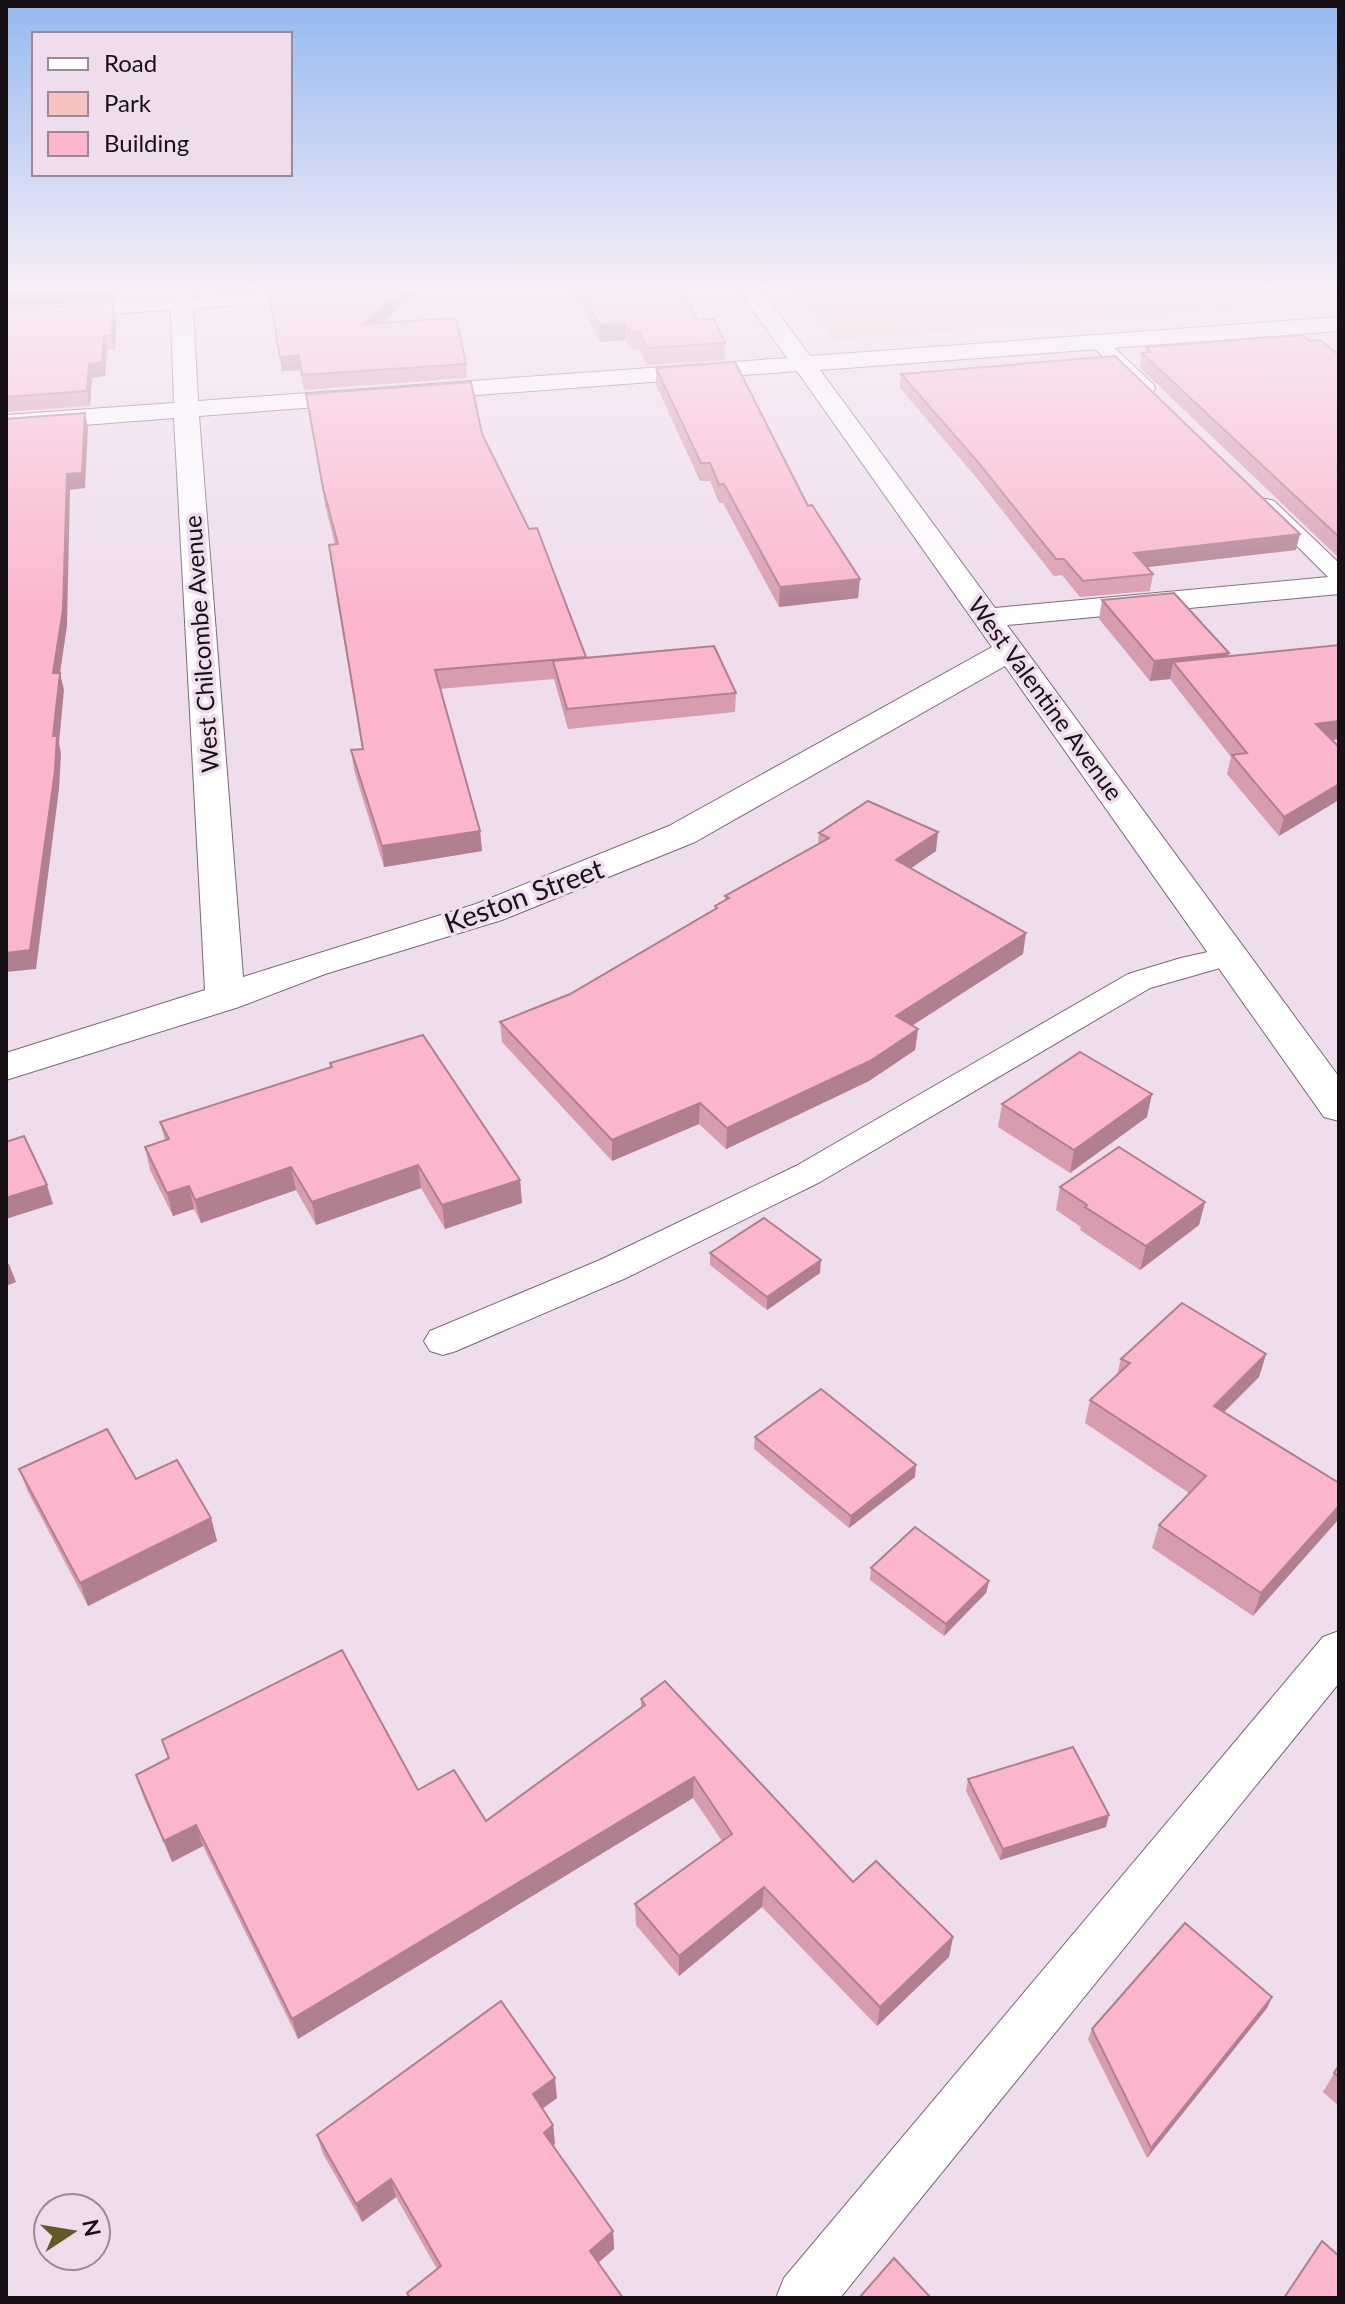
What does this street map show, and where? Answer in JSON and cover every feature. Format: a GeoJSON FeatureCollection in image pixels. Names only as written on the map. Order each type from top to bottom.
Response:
{"type":"FeatureCollection","features":[{"type":"Feature","properties":{"kind":"street","name":"West Chilcombe Avenue"},"geometry":{"type":"LineString","coordinates":[[186,398],[225,998]]}},
{"type":"Feature","properties":{"kind":"street"},"geometry":{"type":"LineString","coordinates":[[6,423],[339,398]]}},
{"type":"Feature","properties":{"kind":"street","name":"West Valentine Avenue"},"geometry":{"type":"LineString","coordinates":[[825,398],[1339,1107]]}},
{"type":"Feature","properties":{"kind":"street"},"geometry":{"type":"LineString","coordinates":[[987,618],[1339,585]]}},
{"type":"Feature","properties":{"kind":"street","name":"Keston Street"},"geometry":{"type":"LineString","coordinates":[[6,1067],[225,998],[311,966],[489,912],[640,853],[682,834],[1010,650]]}},
{"type":"Feature","properties":{"kind":"lane"},"geometry":{"type":"LineString","coordinates":[[1155,398],[1163,405]]}},
{"type":"Feature","properties":{"kind":"lane"},"geometry":{"type":"LineString","coordinates":[[1251,490],[1339,575]]}},
{"type":"Feature","properties":{"kind":"lane"},"geometry":{"type":"LineString","coordinates":[[443,1341],[613,1269],[808,1174],[1139,981],[1230,956]]}},
{"type":"Feature","properties":{"kind":"lane"},"geometry":{"type":"LineString","coordinates":[[804,2298],[1339,1650]]}},
{"type":"Feature","properties":{"kind":"building"},"geometry":{"type":"Polygon","coordinates":[[[307,398],[474,398],[482,434],[529,529],[537,528],[586,657],[435,670],[480,831],[382,846],[351,750],[363,749],[329,545],[338,544],[323,488],[307,398]]]}},
{"type":"Feature","properties":{"kind":"building"},"geometry":{"type":"Polygon","coordinates":[[[670,398],[753,398],[808,506],[812,505],[860,579],[780,587],[724,484],[719,485],[710,463],[701,463],[670,398]]]}},
{"type":"Feature","properties":{"kind":"building"},"geometry":{"type":"Polygon","coordinates":[[[922,398],[1158,398],[1300,534],[1134,553],[1153,574],[1083,581],[1064,559],[1056,559],[922,398]]]}},
{"type":"Feature","properties":{"kind":"building"},"geometry":{"type":"Polygon","coordinates":[[[1190,398],[1339,398],[1339,537],[1190,398]]]}},
{"type":"Feature","properties":{"kind":"building"},"geometry":{"type":"Polygon","coordinates":[[[85,413],[82,473],[67,474],[63,610],[53,673],[60,673],[53,736],[57,736],[55,771],[30,950],[6,953],[6,419],[85,413]]]}},
{"type":"Feature","properties":{"kind":"building"},"geometry":{"type":"Polygon","coordinates":[[[1174,593],[1229,653],[1154,661],[1102,600],[1174,593]]]}},
{"type":"Feature","properties":{"kind":"building"},"geometry":{"type":"Polygon","coordinates":[[[1339,645],[1339,721],[1316,724],[1339,747],[1339,784],[1284,817],[1232,755],[1247,753],[1173,662],[1339,645]]]}},
{"type":"Feature","properties":{"kind":"building"},"geometry":{"type":"Polygon","coordinates":[[[714,646],[736,693],[567,709],[553,661],[714,646]]]}},
{"type":"Feature","properties":{"kind":"building"},"geometry":{"type":"Polygon","coordinates":[[[868,801],[938,832],[896,860],[1026,933],[896,1016],[918,1029],[870,1061],[727,1128],[700,1103],[612,1140],[500,1022],[570,994],[717,908],[715,906],[729,898],[725,896],[829,838],[819,833],[868,801]]]}},
{"type":"Feature","properties":{"kind":"building"},"geometry":{"type":"Polygon","coordinates":[[[423,1035],[520,1180],[442,1205],[418,1165],[312,1202],[291,1167],[195,1200],[189,1186],[167,1193],[145,1147],[169,1139],[160,1122],[332,1067],[330,1063],[423,1035]]]}},
{"type":"Feature","properties":{"kind":"building"},"geometry":{"type":"Polygon","coordinates":[[[1080,1052],[1152,1094],[1074,1150],[1002,1104],[1080,1052]]]}},
{"type":"Feature","properties":{"kind":"building"},"geometry":{"type":"Polygon","coordinates":[[[24,1136],[47,1185],[6,1198],[6,1142],[24,1136]]]}},
{"type":"Feature","properties":{"kind":"building"},"geometry":{"type":"Polygon","coordinates":[[[1119,1147],[1205,1202],[1146,1246],[1060,1187],[1119,1147]]]}},
{"type":"Feature","properties":{"kind":"building"},"geometry":{"type":"Polygon","coordinates":[[[764,1218],[821,1260],[767,1297],[710,1253],[764,1218]]]}},
{"type":"Feature","properties":{"kind":"building"},"geometry":{"type":"Polygon","coordinates":[[[1182,1303],[1266,1354],[1214,1406],[1339,1483],[1339,1506],[1261,1593],[1159,1525],[1206,1476],[1090,1400],[1130,1363],[1121,1359],[1182,1303]]]}},
{"type":"Feature","properties":{"kind":"building"},"geometry":{"type":"Polygon","coordinates":[[[821,1389],[916,1465],[851,1516],[755,1437],[821,1389]]]}},
{"type":"Feature","properties":{"kind":"building"},"geometry":{"type":"Polygon","coordinates":[[[107,1429],[136,1479],[177,1460],[211,1518],[80,1583],[19,1469],[107,1429]]]}},
{"type":"Feature","properties":{"kind":"building"},"geometry":{"type":"Polygon","coordinates":[[[915,1527],[989,1581],[946,1624],[871,1568],[915,1527]]]}},
{"type":"Feature","properties":{"kind":"building"},"geometry":{"type":"Polygon","coordinates":[[[342,1650],[418,1790],[454,1770],[486,1821],[645,1705],[641,1699],[665,1681],[853,1882],[876,1861],[953,1937],[880,2007],[764,1887],[679,1956],[635,1904],[732,1834],[694,1777],[292,2019],[196,1825],[164,1841],[136,1775],[169,1758],[162,1740],[342,1650]]]}},
{"type":"Feature","properties":{"kind":"building"},"geometry":{"type":"Polygon","coordinates":[[[1073,1747],[1109,1815],[1003,1849],[968,1779],[1073,1747]]]}},
{"type":"Feature","properties":{"kind":"building"},"geometry":{"type":"Polygon","coordinates":[[[1185,1923],[1272,1997],[1151,2148],[1092,2029],[1185,1923]]]}},
{"type":"Feature","properties":{"kind":"building"},"geometry":{"type":"Polygon","coordinates":[[[501,2001],[555,2078],[533,2094],[553,2125],[544,2133],[613,2231],[590,2251],[623,2298],[410,2298],[407,2293],[441,2266],[391,2179],[356,2204],[317,2135],[501,2001]]]}},
{"type":"Feature","properties":{"kind":"building"},"geometry":{"type":"Polygon","coordinates":[[[1322,2241],[1339,2256],[1339,2298],[1284,2298],[1322,2241]]]}},
{"type":"Feature","properties":{"kind":"building"},"geometry":{"type":"Polygon","coordinates":[[[894,2258],[931,2298],[859,2298],[894,2258]]]}}]}
